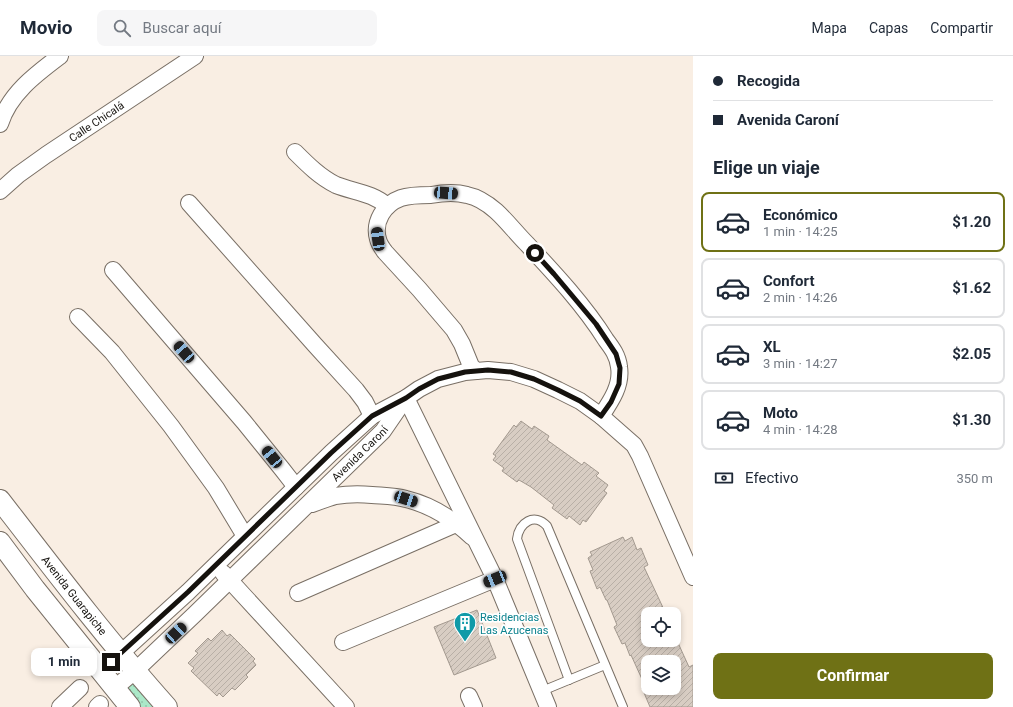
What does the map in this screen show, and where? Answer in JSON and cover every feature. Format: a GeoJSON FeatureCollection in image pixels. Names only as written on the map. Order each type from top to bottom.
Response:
{"type":"FeatureCollection","features":[{"type":"Feature","properties":{"kind":"street"},"geometry":{"type":"LineString","coordinates":[[0,124],[6,103],[42,69],[60,56]]}},
{"type":"Feature","properties":{"kind":"street","name":"Calle Chicalá"},"geometry":{"type":"LineString","coordinates":[[0,191],[46,155],[195,56]]}},
{"type":"Feature","properties":{"kind":"street"},"geometry":{"type":"LineString","coordinates":[[295,152],[316,172],[329,181],[372,196],[388,206]]}},
{"type":"Feature","properties":{"kind":"street"},"geometry":{"type":"LineString","coordinates":[[476,371],[471,366],[462,344],[454,330],[380,246],[376,231],[377,223],[383,211],[400,198],[446,193],[467,194],[478,199],[496,211],[554,274],[596,324],[616,354],[620,368],[619,384],[611,402],[601,416]]}},
{"type":"Feature","properties":{"kind":"street"},"geometry":{"type":"LineString","coordinates":[[189,203],[356,390],[365,402],[372,416]]}},
{"type":"Feature","properties":{"kind":"street"},"geometry":{"type":"LineString","coordinates":[[113,270],[244,422],[296,487]]}},
{"type":"Feature","properties":{"kind":"street"},"geometry":{"type":"LineString","coordinates":[[78,317],[112,352],[171,426],[216,488],[245,536]]}},
{"type":"Feature","properties":{"kind":"street"},"geometry":{"type":"LineString","coordinates":[[548,707],[478,542],[406,398],[438,379],[465,372],[488,370],[511,372],[534,379],[580,401],[601,416],[634,445],[693,577]]}},
{"type":"Feature","properties":{"kind":"street","name":"Avenida Caroní"},"geometry":{"type":"LineString","coordinates":[[101,671],[372,416],[406,398]]}},
{"type":"Feature","properties":{"kind":"street","name":"Avenida Caroní"},"geometry":{"type":"LineString","coordinates":[[115,688],[230,581],[384,431],[406,398]]}},
{"type":"Feature","properties":{"kind":"street"},"geometry":{"type":"LineString","coordinates":[[307,506],[334,496],[359,494],[406,499],[426,506],[449,518],[478,542]]}},
{"type":"Feature","properties":{"kind":"street","name":"Avenida Guarapiche"},"geometry":{"type":"LineString","coordinates":[[0,500],[53,570],[167,707]]}},
{"type":"Feature","properties":{"kind":"street"},"geometry":{"type":"LineString","coordinates":[[298,592],[456,524]]}},
{"type":"Feature","properties":{"kind":"street"},"geometry":{"type":"LineString","coordinates":[[0,542],[35,589],[130,707]]}},
{"type":"Feature","properties":{"kind":"street"},"geometry":{"type":"LineString","coordinates":[[215,565],[346,707]]}},
{"type":"Feature","properties":{"kind":"street"},"geometry":{"type":"LineString","coordinates":[[343,642],[495,579]]}},
{"type":"Feature","properties":{"kind":"street"},"geometry":{"type":"LineString","coordinates":[[60,707],[80,688]]}},
{"type":"Feature","properties":{"kind":"lane"},"geometry":{"type":"LineString","coordinates":[[569,680],[517,539],[523,524],[528,521],[538,520],[547,526],[623,707]]}},
{"type":"Feature","properties":{"kind":"lane"},"geometry":{"type":"LineString","coordinates":[[542,691],[605,665]]}},
{"type":"Feature","properties":{"kind":"green space"},"geometry":{"type":"Polygon","coordinates":[[[136,670],[167,707],[130,707],[115,688],[136,670]]]}},
{"type":"Feature","properties":{"kind":"building"},"geometry":{"type":"Polygon","coordinates":[[[521,421],[532,429],[534,426],[549,436],[547,440],[582,465],[584,462],[599,473],[596,476],[608,485],[604,491],[607,493],[586,522],[583,520],[580,525],[569,516],[567,519],[552,508],[554,505],[531,487],[519,480],[517,482],[502,471],[504,468],[493,460],[496,456],[493,454],[514,425],[516,427],[521,421]]]}},
{"type":"Feature","properties":{"kind":"building"},"geometry":{"type":"Polygon","coordinates":[[[623,537],[625,541],[632,537],[637,550],[641,548],[648,565],[644,567],[663,607],[641,607],[641,647],[680,647],[689,667],[693,665],[693,707],[650,707],[645,695],[681,695],[681,655],[641,655],[641,677],[625,643],[622,644],[614,627],[617,625],[607,600],[600,587],[597,589],[590,571],[593,570],[588,558],[592,555],[590,552],[623,537]]]}},
{"type":"Feature","properties":{"kind":"building","name":"Residencias Las Azucenas"},"geometry":{"type":"Polygon","coordinates":[[[477,610],[496,658],[454,675],[434,627],[477,610]]]}},
{"type":"Feature","properties":{"kind":"building"},"geometry":{"type":"Polygon","coordinates":[[[222,630],[227,636],[230,634],[255,659],[253,661],[256,665],[246,675],[248,677],[235,690],[232,688],[223,697],[219,693],[217,696],[191,671],[194,668],[188,663],[198,653],[195,651],[208,638],[211,641],[222,630]]]}},
{"type":"Feature","properties":{"kind":"place","name":"Residencias Las Azucenas"},"geometry":{"type":"Point","coordinates":[465,642]}},
{"type":"Feature","properties":{"kind":"route"},"geometry":{"type":"LineString","coordinates":[[111,662],[188,592],[331,453],[372,416],[438,379],[465,372],[488,370],[511,372],[534,379],[558,390],[580,401],[601,416],[611,402],[619,384],[620,368],[616,354],[596,324],[535,253]]}}]}
